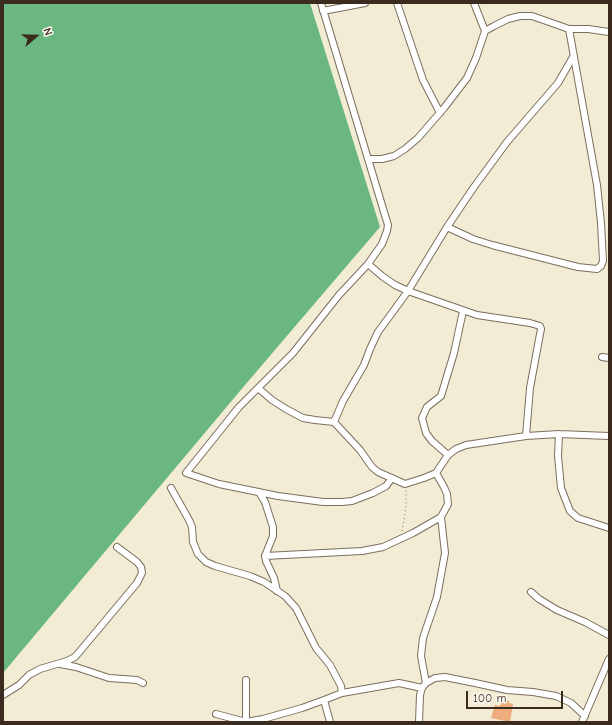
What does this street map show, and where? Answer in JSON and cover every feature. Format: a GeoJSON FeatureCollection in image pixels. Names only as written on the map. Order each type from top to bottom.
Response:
{"type":"FeatureCollection","features":[{"type":"Feature","properties":{"kind":"street"},"geometry":{"type":"LineString","coordinates":[[321,3],[388,225],[386,237],[368,264],[339,295],[293,353],[240,407],[186,473],[219,484],[278,496],[323,502],[352,501],[386,486],[392,478]]}},
{"type":"Feature","properties":{"kind":"street"},"geometry":{"type":"LineString","coordinates":[[323,11],[366,3]]}},
{"type":"Feature","properties":{"kind":"street"},"geometry":{"type":"LineString","coordinates":[[397,3],[423,80],[440,113]]}},
{"type":"Feature","properties":{"kind":"street"},"geometry":{"type":"LineString","coordinates":[[368,159],[388,158],[405,149],[418,138],[440,113],[467,78],[472,69],[485,32],[474,3]]}},
{"type":"Feature","properties":{"kind":"street"},"geometry":{"type":"LineString","coordinates":[[485,32],[508,19],[520,16],[532,16],[569,29],[592,29],[609,32]]}},
{"type":"Feature","properties":{"kind":"street"},"geometry":{"type":"LineString","coordinates":[[447,227],[473,239],[553,260],[592,269],[597,269],[601,266],[603,261],[597,184],[569,29]]}},
{"type":"Feature","properties":{"kind":"street"},"geometry":{"type":"LineString","coordinates":[[334,422],[343,401],[364,365],[378,332],[408,291],[447,227],[474,187],[507,142],[558,83],[573,57]]}},
{"type":"Feature","properties":{"kind":"street"},"geometry":{"type":"LineString","coordinates":[[368,264],[389,281],[408,291],[477,315],[530,323],[540,326],[541,329],[538,351],[530,388],[526,436]]}},
{"type":"Feature","properties":{"kind":"street"},"geometry":{"type":"LineString","coordinates":[[448,455],[426,434],[422,418],[428,407],[441,396],[454,353],[464,311]]}},
{"type":"Feature","properties":{"kind":"street"},"geometry":{"type":"LineString","coordinates":[[602,357],[609,358]]}},
{"type":"Feature","properties":{"kind":"street"},"geometry":{"type":"LineString","coordinates":[[258,388],[286,410],[303,418],[334,422],[360,450],[372,467],[378,472],[405,484],[436,473],[448,455],[456,449],[466,445],[526,436],[559,434],[609,436]]}},
{"type":"Feature","properties":{"kind":"street"},"geometry":{"type":"LineString","coordinates":[[559,434],[558,456],[561,488],[570,511],[578,518],[609,528]]}},
{"type":"Feature","properties":{"kind":"street"},"geometry":{"type":"LineString","coordinates":[[265,556],[362,551],[383,547],[401,540],[441,517],[448,504],[447,494],[436,473]]}},
{"type":"Feature","properties":{"kind":"street"},"geometry":{"type":"LineString","coordinates":[[171,488],[192,527],[193,542],[198,554],[206,562],[215,566],[260,580],[290,600],[296,608],[316,648],[333,670],[342,693]]}},
{"type":"Feature","properties":{"kind":"street"},"geometry":{"type":"LineString","coordinates":[[259,492],[265,502],[273,527],[273,536],[265,556],[274,578],[277,591]]}},
{"type":"Feature","properties":{"kind":"street"},"geometry":{"type":"LineString","coordinates":[[426,682],[421,656],[423,638],[437,597],[445,553],[441,517]]}},
{"type":"Feature","properties":{"kind":"street"},"geometry":{"type":"LineString","coordinates":[[3,695],[19,685],[29,675],[40,669],[75,657],[138,583],[142,573],[141,567],[137,562],[117,547]]}},
{"type":"Feature","properties":{"kind":"street"},"geometry":{"type":"LineString","coordinates":[[531,592],[540,600],[557,610],[591,625],[609,635]]}},
{"type":"Feature","properties":{"kind":"street"},"geometry":{"type":"LineString","coordinates":[[419,722],[420,695],[422,688],[426,682],[435,678],[445,677],[507,690],[542,693],[556,696],[571,703],[584,719],[609,659]]}},
{"type":"Feature","properties":{"kind":"street"},"geometry":{"type":"LineString","coordinates":[[57,663],[109,678],[137,680],[143,683]]}},
{"type":"Feature","properties":{"kind":"street"},"geometry":{"type":"LineString","coordinates":[[603,674],[609,679]]}},
{"type":"Feature","properties":{"kind":"street"},"geometry":{"type":"LineString","coordinates":[[246,680],[246,722]]}},
{"type":"Feature","properties":{"kind":"street"},"geometry":{"type":"LineString","coordinates":[[216,714],[246,722],[263,719],[302,708],[342,693],[399,683],[422,688]]}},
{"type":"Feature","properties":{"kind":"street"},"geometry":{"type":"LineString","coordinates":[[324,700],[330,722]]}},
{"type":"Feature","properties":{"kind":"path"},"geometry":{"type":"LineString","coordinates":[[401,540],[406,508],[405,484]]}},
{"type":"Feature","properties":{"kind":"green space"},"geometry":{"type":"Polygon","coordinates":[[[3,3],[310,3],[380,227],[3,673],[3,3]]]}},
{"type":"Feature","properties":{"kind":"building"},"geometry":{"type":"Polygon","coordinates":[[[502,700],[509,701],[509,703],[513,704],[510,722],[491,718],[495,705],[500,706],[502,700]]]}}]}
